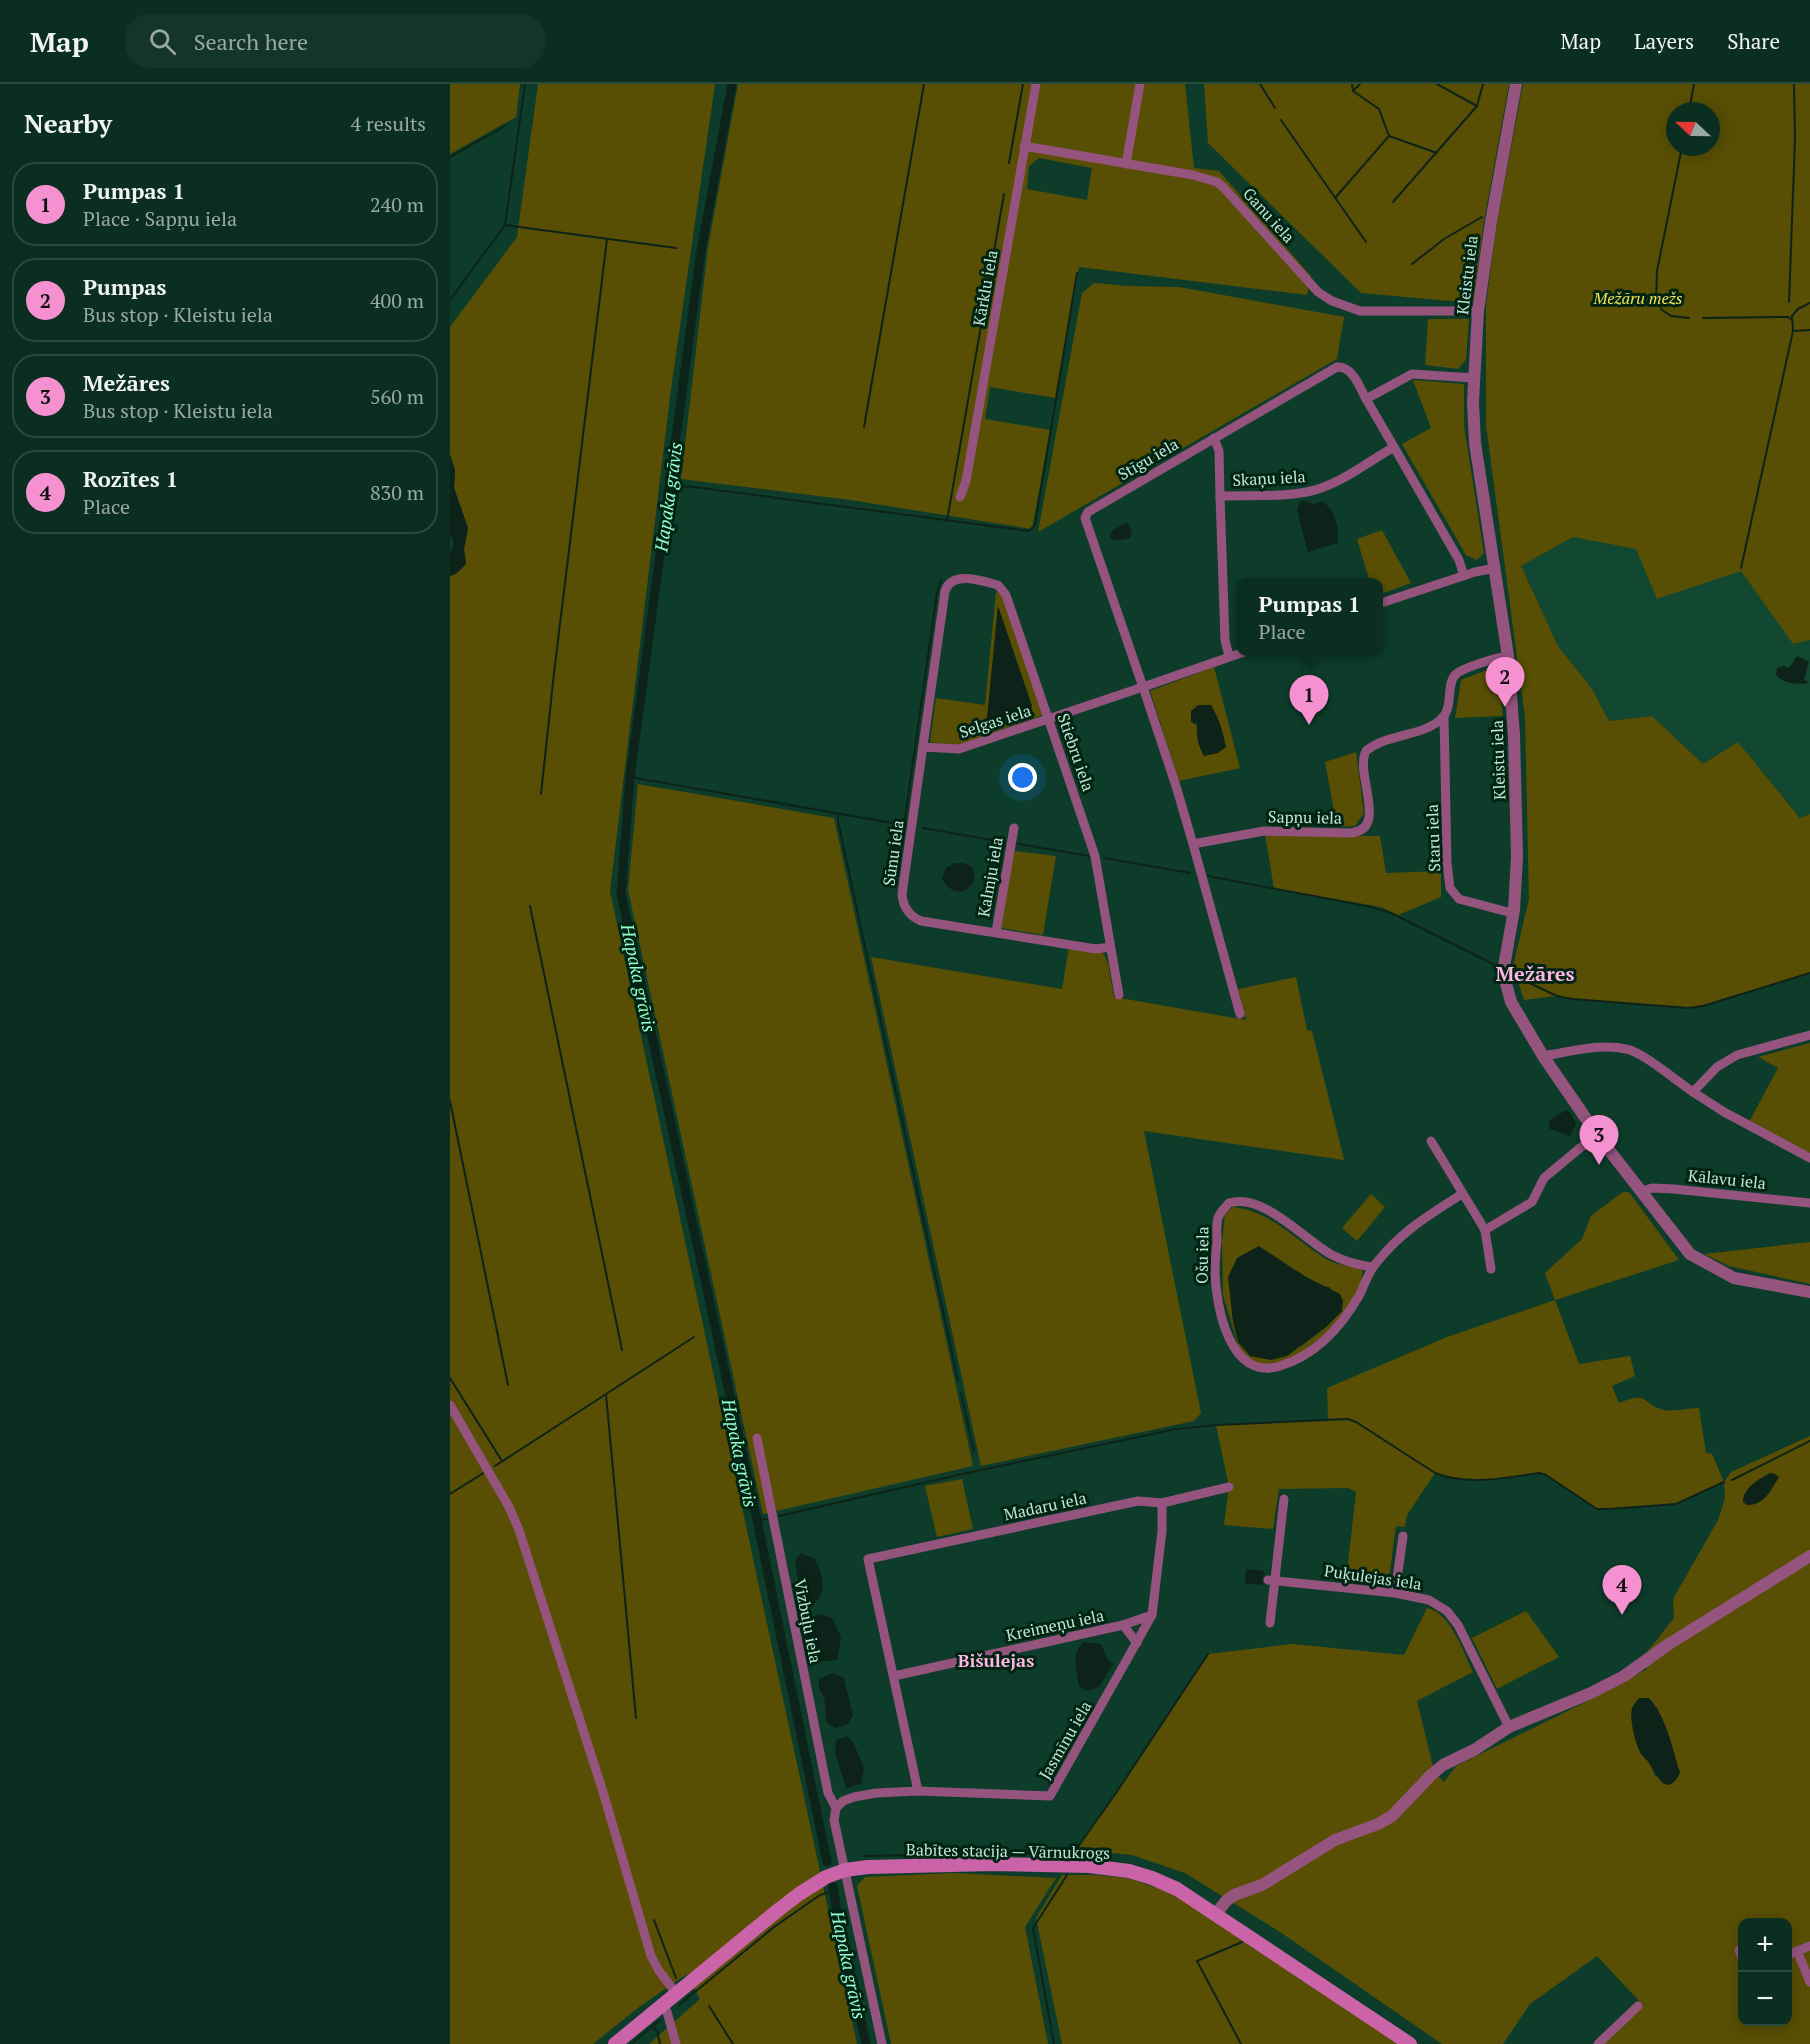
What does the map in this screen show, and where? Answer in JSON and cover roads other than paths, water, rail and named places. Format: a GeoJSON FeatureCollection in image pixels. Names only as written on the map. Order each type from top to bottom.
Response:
{"type":"FeatureCollection","features":[{"type":"Feature","properties":{"kind":"main road","name":"Babītes stacija — Vārnukrogs"},"geometry":{"type":"LineString","coordinates":[[615,2044],[799,1894],[826,1877],[845,1870],[912,1865],[1089,1866],[1129,1871],[1152,1878],[1177,1889],[1216,1914],[1410,2044]]}},
{"type":"Feature","properties":{"kind":"street","name":"Kārklu iela"},"geometry":{"type":"LineString","coordinates":[[960,497],[966,481],[1036,84]]}},
{"type":"Feature","properties":{"kind":"street"},"geometry":{"type":"LineString","coordinates":[[1126,164],[1140,84]]}},
{"type":"Feature","properties":{"kind":"street","name":"Kleistu iela"},"geometry":{"type":"LineString","coordinates":[[1516,84],[1491,222],[1478,311],[1473,423],[1508,656],[1514,735],[1517,844],[1514,910],[1503,972],[1511,1002],[1543,1056],[1598,1136],[1690,1254],[1734,1278],[1810,1292]]}},
{"type":"Feature","properties":{"kind":"street","name":"Ganu iela"},"geometry":{"type":"LineString","coordinates":[[1024,146],[1193,175],[1217,182],[1318,292],[1344,307],[1360,311],[1478,311]]}},
{"type":"Feature","properties":{"kind":"street","name":"Stīgu iela"},"geometry":{"type":"LineString","coordinates":[[1143,687],[1085,518],[1093,509],[1337,367],[1348,370],[1394,447]]}},
{"type":"Feature","properties":{"kind":"street"},"geometry":{"type":"LineString","coordinates":[[1366,399],[1412,374],[1474,378]]}},
{"type":"Feature","properties":{"kind":"street"},"geometry":{"type":"LineString","coordinates":[[1214,438],[1219,451],[1220,495]]}},
{"type":"Feature","properties":{"kind":"street"},"geometry":{"type":"LineString","coordinates":[[1394,447],[1459,560],[1464,576]]}},
{"type":"Feature","properties":{"kind":"street","name":"Skaņu iela"},"geometry":{"type":"LineString","coordinates":[[1229,657],[1225,640],[1220,495],[1299,493],[1315,490],[1329,485],[1394,447]]}},
{"type":"Feature","properties":{"kind":"street"},"geometry":{"type":"LineString","coordinates":[[1383,602],[1495,568]]}},
{"type":"Feature","properties":{"kind":"street","name":"Stiebru iela"},"geometry":{"type":"LineString","coordinates":[[945,591],[951,581],[959,578],[1001,587],[1006,595],[1095,856],[1119,995]]}},
{"type":"Feature","properties":{"kind":"street","name":"Sūnu iela"},"geometry":{"type":"LineString","coordinates":[[945,591],[903,894],[905,906],[914,917],[921,921],[1096,948],[1110,947]]}},
{"type":"Feature","properties":{"kind":"street"},"geometry":{"type":"LineString","coordinates":[[1236,654],[1143,687],[1176,786],[1240,1014]]}},
{"type":"Feature","properties":{"kind":"street"},"geometry":{"type":"LineString","coordinates":[[1444,716],[1448,709],[1455,675],[1463,670],[1508,656]]}},
{"type":"Feature","properties":{"kind":"street","name":"Selgas iela"},"geometry":{"type":"LineString","coordinates":[[923,747],[959,749],[1143,687]]}},
{"type":"Feature","properties":{"kind":"street","name":"Sapņu iela"},"geometry":{"type":"LineString","coordinates":[[1193,844],[1264,831],[1350,833],[1360,831],[1368,823],[1369,815],[1363,765],[1366,751],[1377,744],[1434,724],[1444,716]]}},
{"type":"Feature","properties":{"kind":"street","name":"Staru iela"},"geometry":{"type":"LineString","coordinates":[[1444,716],[1450,888],[1459,899],[1508,912],[1514,910]]}},
{"type":"Feature","properties":{"kind":"street","name":"Kalmju iela"},"geometry":{"type":"LineString","coordinates":[[996,932],[1014,828]]}},
{"type":"Feature","properties":{"kind":"street"},"geometry":{"type":"LineString","coordinates":[[1692,1092],[1717,1067],[1737,1055],[1810,1035]]}},
{"type":"Feature","properties":{"kind":"street"},"geometry":{"type":"LineString","coordinates":[[1543,1056],[1605,1047],[1628,1049],[1724,1112],[1810,1158]]}},
{"type":"Feature","properties":{"kind":"street"},"geometry":{"type":"LineString","coordinates":[[1485,1230],[1532,1202],[1544,1178],[1598,1136]]}},
{"type":"Feature","properties":{"kind":"street"},"geometry":{"type":"LineString","coordinates":[[1431,1141],[1485,1230],[1491,1269]]}},
{"type":"Feature","properties":{"kind":"street","name":"Kālavu iela"},"geometry":{"type":"LineString","coordinates":[[1642,1191],[1652,1188],[1674,1189],[1810,1203]]}},
{"type":"Feature","properties":{"kind":"street","name":"Ošu iela"},"geometry":{"type":"LineString","coordinates":[[1372,1267],[1333,1255],[1268,1211],[1244,1201],[1229,1203],[1218,1218],[1215,1274],[1218,1301],[1227,1334],[1239,1356],[1254,1367],[1268,1369],[1281,1366],[1305,1354],[1325,1340],[1350,1311],[1372,1267],[1401,1235],[1462,1194]]}},
{"type":"Feature","properties":{"kind":"street"},"geometry":{"type":"LineString","coordinates":[[450,1405],[509,1507],[519,1530],[596,1769],[651,1956],[676,1993]]}},
{"type":"Feature","properties":{"kind":"street","name":"Vizbuļu iela"},"geometry":{"type":"LineString","coordinates":[[757,1438],[823,1771],[828,1793],[836,1808]]}},
{"type":"Feature","properties":{"kind":"street","name":"Madaru iela"},"geometry":{"type":"LineString","coordinates":[[894,1676],[868,1559],[1138,1502],[1162,1503],[1229,1487]]}},
{"type":"Feature","properties":{"kind":"street"},"geometry":{"type":"LineString","coordinates":[[1270,1623],[1272,1580],[1284,1499]]}},
{"type":"Feature","properties":{"kind":"street","name":"Jasmīnu iela"},"geometry":{"type":"LineString","coordinates":[[836,1808],[843,1801],[876,1793],[918,1791],[1050,1796],[1152,1615],[1162,1531],[1162,1503]]}},
{"type":"Feature","properties":{"kind":"street"},"geometry":{"type":"LineString","coordinates":[[1395,1593],[1403,1536]]}},
{"type":"Feature","properties":{"kind":"street"},"geometry":{"type":"LineString","coordinates":[[1216,1914],[1234,1895],[1262,1886],[1335,1840],[1378,1824],[1392,1816],[1443,1765],[1474,1750],[1509,1727],[1592,1693],[1624,1676],[1669,1644],[1810,1556]]}},
{"type":"Feature","properties":{"kind":"street","name":"Puķulejas iela"},"geometry":{"type":"LineString","coordinates":[[1272,1580],[1395,1593],[1429,1600],[1447,1611],[1458,1625],[1509,1727]]}},
{"type":"Feature","properties":{"kind":"street","name":"Kreimeņu iela"},"geometry":{"type":"LineString","coordinates":[[894,1676],[1123,1625],[1152,1615]]}},
{"type":"Feature","properties":{"kind":"street"},"geometry":{"type":"LineString","coordinates":[[1123,1625],[1137,1643]]}},
{"type":"Feature","properties":{"kind":"street"},"geometry":{"type":"LineString","coordinates":[[894,1676],[918,1791]]}},
{"type":"Feature","properties":{"kind":"street"},"geometry":{"type":"LineString","coordinates":[[836,1808],[834,1820],[849,1897],[882,2044]]}},
{"type":"Feature","properties":{"kind":"street"},"geometry":{"type":"LineString","coordinates":[[1792,1953],[1810,1946]]}},
{"type":"Feature","properties":{"kind":"street"},"geometry":{"type":"LineString","coordinates":[[1797,1951],[1810,1982]]}},
{"type":"Feature","properties":{"kind":"street"},"geometry":{"type":"LineString","coordinates":[[663,2005],[676,2044]]}},
{"type":"Feature","properties":{"kind":"street"},"geometry":{"type":"LineString","coordinates":[[1598,2044],[1638,2006]]}},
{"type":"Feature","properties":{"kind":"waterway"},"geometry":{"type":"LineString","coordinates":[[450,300],[505,225],[525,84]]}},
{"type":"Feature","properties":{"kind":"waterway","name":"Hapaka grāvis"},"geometry":{"type":"LineString","coordinates":[[732,84],[701,251],[630,777],[621,894],[757,1520],[827,1862]]}},
{"type":"Feature","properties":{"kind":"waterway"},"geometry":{"type":"LineString","coordinates":[[864,427],[924,84]]}},
{"type":"Feature","properties":{"kind":"waterway"},"geometry":{"type":"LineString","coordinates":[[1009,163],[1023,84]]}},
{"type":"Feature","properties":{"kind":"waterway"},"geometry":{"type":"LineString","coordinates":[[1260,84],[1275,108]]}},
{"type":"Feature","properties":{"kind":"waterway"},"geometry":{"type":"LineString","coordinates":[[1335,198],[1389,136],[1379,109],[1353,91],[1352,84]]}},
{"type":"Feature","properties":{"kind":"waterway"},"geometry":{"type":"LineString","coordinates":[[1354,90],[1360,84]]}},
{"type":"Feature","properties":{"kind":"waterway"},"geometry":{"type":"LineString","coordinates":[[1437,84],[1477,106]]}},
{"type":"Feature","properties":{"kind":"waterway"},"geometry":{"type":"LineString","coordinates":[[1393,202],[1477,106],[1483,84]]}},
{"type":"Feature","properties":{"kind":"waterway"},"geometry":{"type":"LineString","coordinates":[[1691,102],[1694,84]]}},
{"type":"Feature","properties":{"kind":"waterway"},"geometry":{"type":"LineString","coordinates":[[1789,302],[1795,139],[1794,84]]}},
{"type":"Feature","properties":{"kind":"waterway"},"geometry":{"type":"LineString","coordinates":[[1281,120],[1366,242]]}},
{"type":"Feature","properties":{"kind":"waterway"},"geometry":{"type":"LineString","coordinates":[[450,157],[505,126]]}},
{"type":"Feature","properties":{"kind":"waterway"},"geometry":{"type":"LineString","coordinates":[[1389,136],[1437,153]]}},
{"type":"Feature","properties":{"kind":"waterway"},"geometry":{"type":"LineString","coordinates":[[1680,156],[1657,271],[1656,299],[1662,310],[1671,316],[1689,318]]}},
{"type":"Feature","properties":{"kind":"waterway"},"geometry":{"type":"LineString","coordinates":[[947,521],[1004,194]]}},
{"type":"Feature","properties":{"kind":"waterway"},"geometry":{"type":"LineString","coordinates":[[1412,264],[1444,239],[1482,217]]}},
{"type":"Feature","properties":{"kind":"waterway"},"geometry":{"type":"LineString","coordinates":[[505,225],[676,248]]}},
{"type":"Feature","properties":{"kind":"waterway"},"geometry":{"type":"LineString","coordinates":[[541,794],[607,239]]}},
{"type":"Feature","properties":{"kind":"waterway"},"geometry":{"type":"LineString","coordinates":[[671,486],[694,487],[1029,531],[1035,525],[1077,273]]}},
{"type":"Feature","properties":{"kind":"waterway"},"geometry":{"type":"LineString","coordinates":[[1793,331],[1792,316],[1798,309],[1810,303]]}},
{"type":"Feature","properties":{"kind":"waterway"},"geometry":{"type":"LineString","coordinates":[[1703,318],[1788,317],[1792,320]]}},
{"type":"Feature","properties":{"kind":"waterway"},"geometry":{"type":"LineString","coordinates":[[1741,568],[1793,331],[1810,330]]}},
{"type":"Feature","properties":{"kind":"waterway"},"geometry":{"type":"LineString","coordinates":[[630,777],[904,825],[937,593],[941,580]]}},
{"type":"Feature","properties":{"kind":"waterway"},"geometry":{"type":"LineString","coordinates":[[838,814],[958,1381]]}},
{"type":"Feature","properties":{"kind":"waterway"},"geometry":{"type":"LineString","coordinates":[[923,828],[1003,842]]}},
{"type":"Feature","properties":{"kind":"waterway"},"geometry":{"type":"LineString","coordinates":[[1019,844],[1089,856]]}},
{"type":"Feature","properties":{"kind":"waterway"},"geometry":{"type":"LineString","coordinates":[[1104,858],[1190,873]]}},
{"type":"Feature","properties":{"kind":"waterway"},"geometry":{"type":"LineString","coordinates":[[1208,876],[1371,907],[1391,913],[1493,964]]}},
{"type":"Feature","properties":{"kind":"waterway"},"geometry":{"type":"LineString","coordinates":[[530,906],[622,1350]]}},
{"type":"Feature","properties":{"kind":"waterway"},"geometry":{"type":"LineString","coordinates":[[1515,976],[1557,996],[1572,999],[1688,1008],[1703,1006],[1810,973]]}},
{"type":"Feature","properties":{"kind":"waterway"},"geometry":{"type":"LineString","coordinates":[[450,1101],[508,1385]]}},
{"type":"Feature","properties":{"kind":"waterway"},"geometry":{"type":"LineString","coordinates":[[495,1466],[694,1337]]}},
{"type":"Feature","properties":{"kind":"waterway"},"geometry":{"type":"LineString","coordinates":[[450,1378],[502,1461]]}},
{"type":"Feature","properties":{"kind":"waterway"},"geometry":{"type":"LineString","coordinates":[[961,1393],[974,1452]]}},
{"type":"Feature","properties":{"kind":"waterway"},"geometry":{"type":"LineString","coordinates":[[606,1394],[636,1718]]}},
{"type":"Feature","properties":{"kind":"waterway"},"geometry":{"type":"LineString","coordinates":[[779,1516],[1176,1429],[1348,1419],[1435,1473],[1473,1480],[1500,1479],[1539,1473],[1546,1475],[1597,1509],[1676,1504],[1724,1482]]}},
{"type":"Feature","properties":{"kind":"waterway"},"geometry":{"type":"LineString","coordinates":[[1732,1480],[1810,1441]]}},
{"type":"Feature","properties":{"kind":"waterway"},"geometry":{"type":"LineString","coordinates":[[450,1494],[485,1472]]}},
{"type":"Feature","properties":{"kind":"waterway"},"geometry":{"type":"LineString","coordinates":[[757,1520],[767,1519]]}},
{"type":"Feature","properties":{"kind":"waterway"},"geometry":{"type":"LineString","coordinates":[[863,1856],[1074,1852],[1208,1654]]}},
{"type":"Feature","properties":{"kind":"waterway"},"geometry":{"type":"LineString","coordinates":[[1054,2044],[1033,1928],[1067,1875]]}},
{"type":"Feature","properties":{"kind":"waterway","name":"Hapaka grāvis"},"geometry":{"type":"LineString","coordinates":[[833,1886],[866,2044]]}},
{"type":"Feature","properties":{"kind":"waterway"},"geometry":{"type":"LineString","coordinates":[[679,2005],[774,1927],[820,1895],[833,1891]]}},
{"type":"Feature","properties":{"kind":"waterway"},"geometry":{"type":"LineString","coordinates":[[654,1920],[676,1978]]}},
{"type":"Feature","properties":{"kind":"waterway"},"geometry":{"type":"LineString","coordinates":[[1241,2044],[1197,1961],[1242,1942]]}},
{"type":"Feature","properties":{"kind":"waterway"},"geometry":{"type":"LineString","coordinates":[[709,2006],[733,2044]]}},
{"type":"Feature","properties":{"kind":"waterway"},"geometry":{"type":"LineString","coordinates":[[631,2044],[660,2020]]}},
{"type":"Feature","properties":{"kind":"waterway"},"geometry":{"type":"LineString","coordinates":[[652,2026],[657,2031],[660,2044]]}},
{"type":"Feature","properties":{"kind":"place","name":"Pumpas"},"geometry":{"type":"Point","coordinates":[1505,707]}},
{"type":"Feature","properties":{"kind":"place","name":"Pumpas 1"},"geometry":{"type":"Point","coordinates":[1309,725]}},
{"type":"Feature","properties":{"kind":"place","name":"Mežāres"},"geometry":{"type":"Point","coordinates":[1599,1165]}},
{"type":"Feature","properties":{"kind":"place","name":"Rozītes 1"},"geometry":{"type":"Point","coordinates":[1622,1615]}},
{"type":"Feature","properties":{"kind":"district","name":"Mežāres"},"geometry":{"type":"Point","coordinates":[1535,973]}},
{"type":"Feature","properties":{"kind":"district","name":"Bišulejas"},"geometry":{"type":"Point","coordinates":[996,1660]}},
{"type":"Feature","properties":{"kind":"park label","name":"Mežāru mežs"},"geometry":{"type":"Point","coordinates":[1638,298]}}]}
